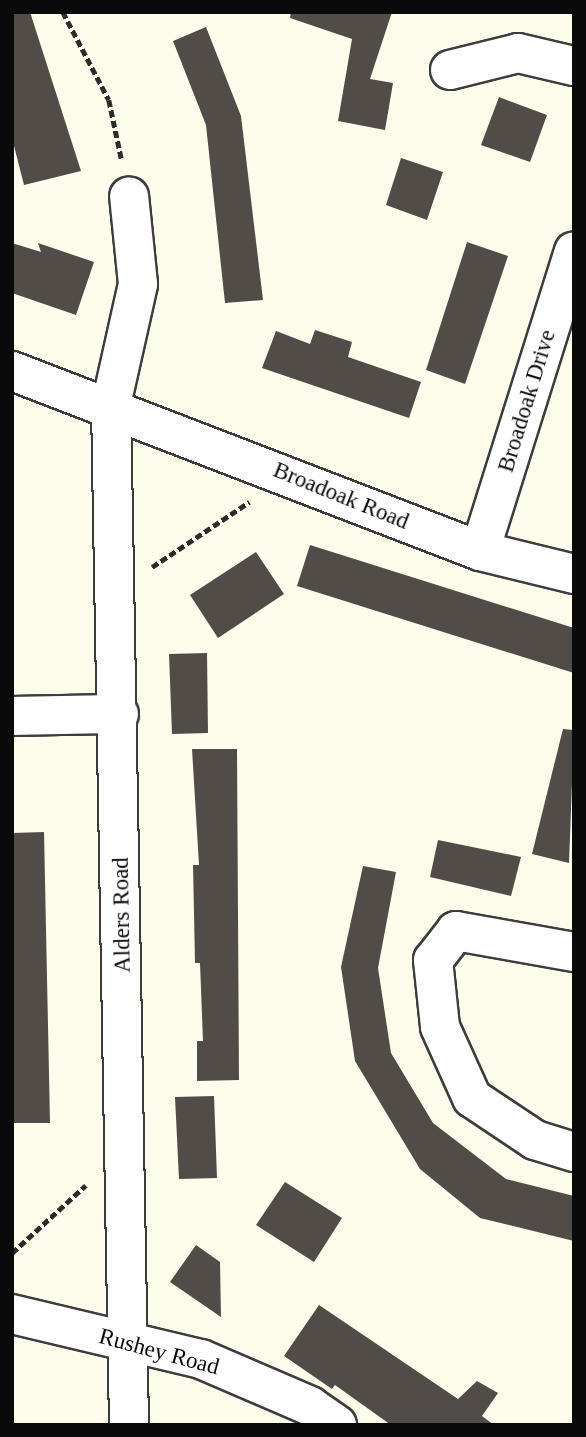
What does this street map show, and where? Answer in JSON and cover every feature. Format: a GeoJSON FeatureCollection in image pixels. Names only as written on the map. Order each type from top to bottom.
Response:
{"type":"FeatureCollection","features":[{"type":"Feature","properties":{"kind":"street"},"geometry":{"type":"LineString","coordinates":[[450,70],[518,53],[574,66]]}},
{"type":"Feature","properties":{"kind":"street","name":"Alders Road"},"geometry":{"type":"LineString","coordinates":[[129,196],[138,284],[111,405],[119,714],[129,1425]]}},
{"type":"Feature","properties":{"kind":"street","name":"Broadoak Drive"},"geometry":{"type":"LineString","coordinates":[[480,551],[574,251]]}},
{"type":"Feature","properties":{"kind":"street","name":"Broadoak Road"},"geometry":{"type":"LineString","coordinates":[[12,372],[111,405],[480,551],[574,574]]}},
{"type":"Feature","properties":{"kind":"street"},"geometry":{"type":"LineString","coordinates":[[12,716],[119,714]]}},
{"type":"Feature","properties":{"kind":"street"},"geometry":{"type":"LineString","coordinates":[[574,952],[456,931],[433,960],[440,1027],[472,1098],[535,1140],[574,1152]]}},
{"type":"Feature","properties":{"kind":"street","name":"Rushey Road"},"geometry":{"type":"LineString","coordinates":[[12,1314],[201,1359],[310,1406],[337,1425]]}},
{"type":"Feature","properties":{"kind":"path"},"geometry":{"type":"LineString","coordinates":[[63,12],[109,100],[129,196]]}},
{"type":"Feature","properties":{"kind":"path"},"geometry":{"type":"LineString","coordinates":[[116,580],[136,578],[266,491],[277,471]]}},
{"type":"Feature","properties":{"kind":"path"},"geometry":{"type":"LineString","coordinates":[[12,1253],[96,1175],[126,1176]]}},
{"type":"Feature","properties":{"kind":"building"},"geometry":{"type":"Polygon","coordinates":[[[12,12],[30,12],[81,171],[24,185],[12,138],[12,12]]]}},
{"type":"Feature","properties":{"kind":"building"},"geometry":{"type":"Polygon","coordinates":[[[291,12],[392,12],[370,79],[393,83],[385,130],[338,121],[352,39],[290,18],[291,12]]]}},
{"type":"Feature","properties":{"kind":"building"},"geometry":{"type":"Polygon","coordinates":[[[206,27],[241,116],[263,300],[225,303],[206,125],[173,41],[206,27]]]}},
{"type":"Feature","properties":{"kind":"building"},"geometry":{"type":"Polygon","coordinates":[[[499,97],[547,115],[530,162],[481,145],[499,97]]]}},
{"type":"Feature","properties":{"kind":"building"},"geometry":{"type":"Polygon","coordinates":[[[401,158],[443,172],[427,220],[386,205],[401,158]]]}},
{"type":"Feature","properties":{"kind":"building"},"geometry":{"type":"Polygon","coordinates":[[[467,242],[508,256],[465,384],[426,370],[467,242]]]}},
{"type":"Feature","properties":{"kind":"building"},"geometry":{"type":"Polygon","coordinates":[[[12,243],[41,252],[38,243],[94,262],[76,315],[12,293],[12,243]]]}},
{"type":"Feature","properties":{"kind":"building"},"geometry":{"type":"Polygon","coordinates":[[[315,330],[352,342],[348,357],[421,382],[409,418],[262,368],[276,331],[310,344],[315,330]]]}},
{"type":"Feature","properties":{"kind":"building"},"geometry":{"type":"Polygon","coordinates":[[[310,545],[574,628],[574,673],[297,586],[310,545]]]}},
{"type":"Feature","properties":{"kind":"building"},"geometry":{"type":"Polygon","coordinates":[[[256,552],[284,594],[218,638],[190,595],[256,552]]]}},
{"type":"Feature","properties":{"kind":"building"},"geometry":{"type":"Polygon","coordinates":[[[207,653],[208,733],[172,734],[169,654],[207,653]]]}},
{"type":"Feature","properties":{"kind":"building"},"geometry":{"type":"Polygon","coordinates":[[[563,729],[574,730],[569,863],[532,854],[563,729]]]}},
{"type":"Feature","properties":{"kind":"building"},"geometry":{"type":"Polygon","coordinates":[[[192,749],[237,749],[239,1080],[197,1081],[197,1041],[203,1041],[200,963],[195,963],[193,865],[199,865],[192,749]]]}},
{"type":"Feature","properties":{"kind":"building"},"geometry":{"type":"Polygon","coordinates":[[[44,832],[50,1123],[12,1123],[12,833],[44,832]]]}},
{"type":"Feature","properties":{"kind":"building"},"geometry":{"type":"Polygon","coordinates":[[[438,840],[521,857],[511,896],[430,877],[438,840]]]}},
{"type":"Feature","properties":{"kind":"building"},"geometry":{"type":"Polygon","coordinates":[[[363,866],[396,872],[378,968],[391,1053],[433,1123],[506,1179],[574,1196],[574,1241],[480,1218],[420,1169],[355,1061],[341,967],[363,866]]]}},
{"type":"Feature","properties":{"kind":"building"},"geometry":{"type":"Polygon","coordinates":[[[214,1096],[217,1178],[179,1179],[175,1097],[214,1096]]]}},
{"type":"Feature","properties":{"kind":"building"},"geometry":{"type":"Polygon","coordinates":[[[285,1182],[342,1218],[314,1262],[256,1225],[285,1182]]]}},
{"type":"Feature","properties":{"kind":"building"},"geometry":{"type":"Polygon","coordinates":[[[196,1245],[220,1262],[221,1317],[170,1282],[196,1245]]]}},
{"type":"Feature","properties":{"kind":"building"},"geometry":{"type":"Polygon","coordinates":[[[319,1305],[458,1399],[477,1381],[498,1393],[482,1416],[494,1425],[391,1425],[335,1385],[332,1389],[284,1356],[319,1305]]]}}]}
